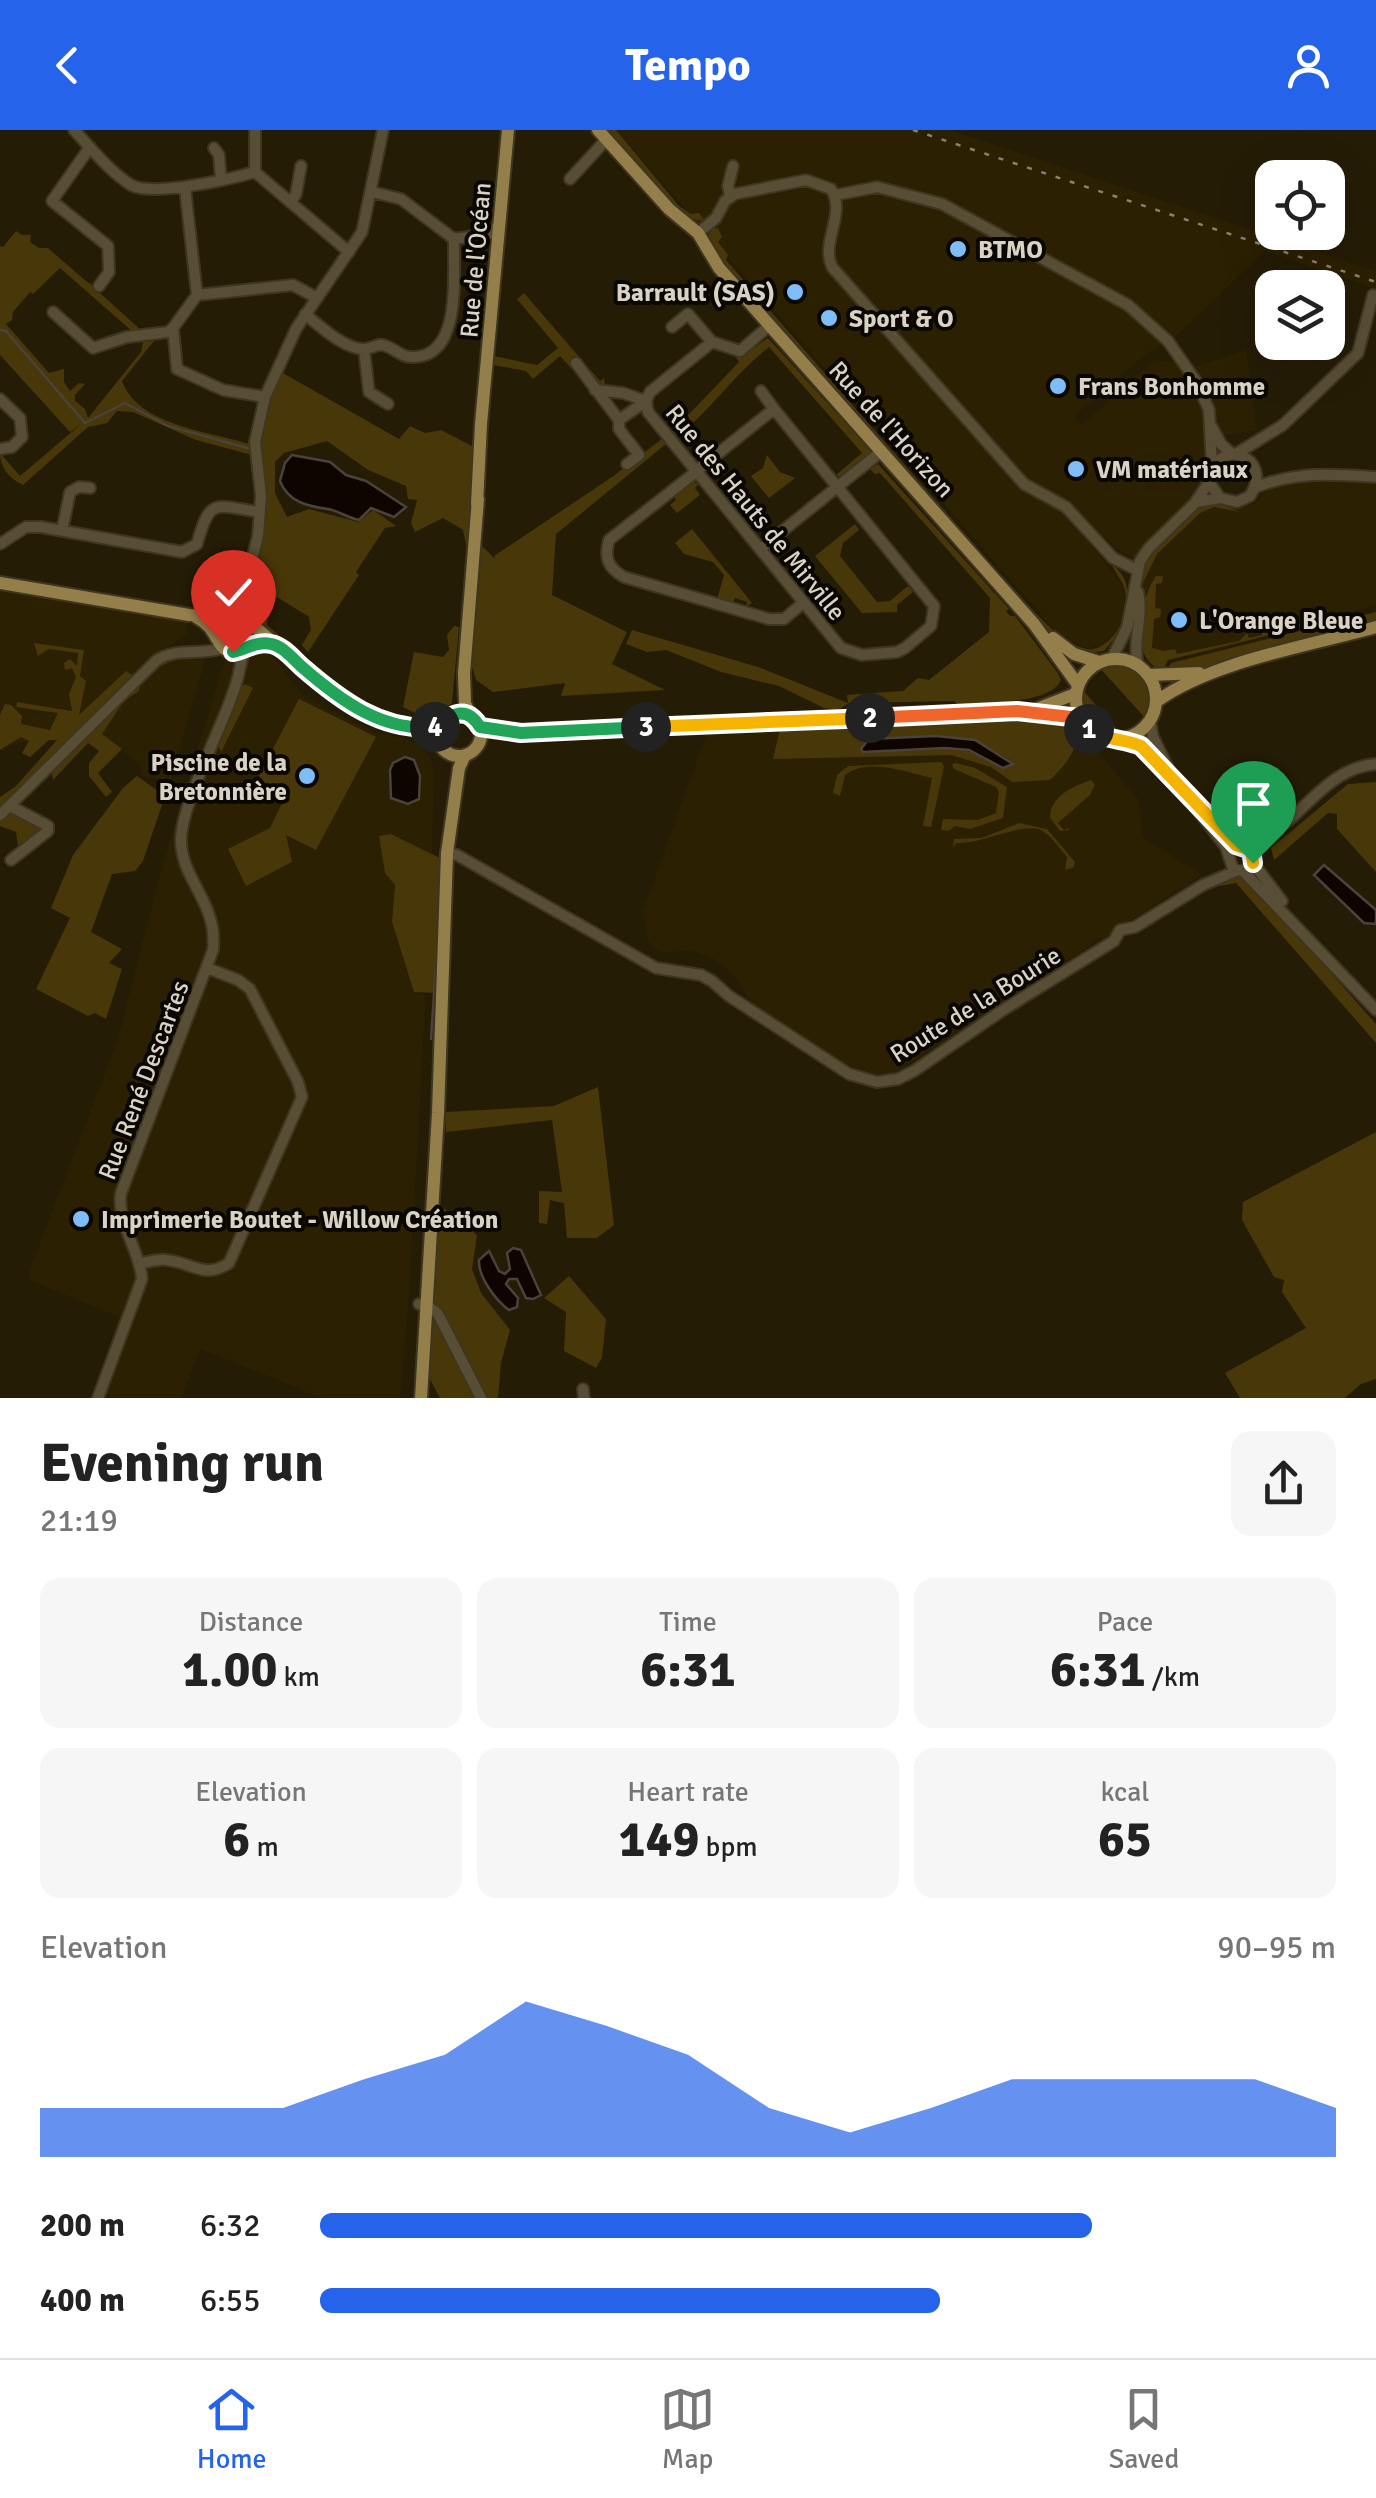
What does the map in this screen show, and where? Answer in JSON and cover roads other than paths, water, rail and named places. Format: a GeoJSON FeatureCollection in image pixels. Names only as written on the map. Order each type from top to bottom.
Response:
{"type":"FeatureCollection","features":[{"type":"Feature","properties":{"kind":"main road","name":"Rue de l'Océan"},"geometry":{"type":"LineString","coordinates":[[470,715],[465,703],[464,672],[477,504],[488,433],[486,393],[508,130]]}},
{"type":"Feature","properties":{"kind":"main road","name":"Rue de l'Horizon"},"geometry":{"type":"LineString","coordinates":[[602,135],[670,210],[698,233],[719,268],[1034,624]]}},
{"type":"Feature","properties":{"kind":"main road"},"geometry":{"type":"LineString","coordinates":[[0,583],[188,615],[237,619],[265,632],[328,689],[356,708],[392,724],[438,733],[458,755],[423,1304],[421,1398]]}},
{"type":"Feature","properties":{"kind":"main road"},"geometry":{"type":"LineString","coordinates":[[188,615],[206,622],[230,644],[278,646]]}},
{"type":"Feature","properties":{"kind":"main road"},"geometry":{"type":"LineString","coordinates":[[230,644],[237,619]]}},
{"type":"Feature","properties":{"kind":"main road"},"geometry":{"type":"LineString","coordinates":[[230,644],[252,637],[237,619]]}},
{"type":"Feature","properties":{"kind":"main road"},"geometry":{"type":"LineString","coordinates":[[1034,624],[1067,650],[1144,670],[1184,675],[1222,670]]}},
{"type":"Feature","properties":{"kind":"main road"},"geometry":{"type":"LineString","coordinates":[[1034,624],[1077,689],[1080,718]]}},
{"type":"Feature","properties":{"kind":"main road"},"geometry":{"type":"LineString","coordinates":[[1017,711],[1080,718],[1101,737],[1124,739],[1150,722],[1157,701],[1172,690],[1222,670],[1376,628]]}},
{"type":"Feature","properties":{"kind":"main road"},"geometry":{"type":"LineString","coordinates":[[458,755],[480,742],[521,733],[1017,711],[1050,706],[1077,689],[1087,671],[1106,660]]}},
{"type":"Feature","properties":{"kind":"main road"},"geometry":{"type":"LineString","coordinates":[[1144,670],[1157,701]]}},
{"type":"Feature","properties":{"kind":"main road","name":"Rue de l'Océan"},"geometry":{"type":"LineString","coordinates":[[453,713],[464,672]]}},
{"type":"Feature","properties":{"kind":"main road"},"geometry":{"type":"LineString","coordinates":[[438,733],[453,713],[470,715],[480,727],[480,742]]}},
{"type":"Feature","properties":{"kind":"main road"},"geometry":{"type":"LineString","coordinates":[[480,727],[521,733]]}},
{"type":"Feature","properties":{"kind":"main road"},"geometry":{"type":"LineString","coordinates":[[413,1398],[423,1304]]}},
{"type":"Feature","properties":{"kind":"street"},"geometry":{"type":"LineString","coordinates":[[74,130],[141,189],[185,188],[255,172]]}},
{"type":"Feature","properties":{"kind":"street"},"geometry":{"type":"LineString","coordinates":[[255,130],[255,172]]}},
{"type":"Feature","properties":{"kind":"street"},"geometry":{"type":"LineString","coordinates":[[237,619],[255,552],[260,512],[255,442],[265,397],[284,350],[365,224],[383,130]]}},
{"type":"Feature","properties":{"kind":"street"},"geometry":{"type":"LineString","coordinates":[[570,179],[602,135]]}},
{"type":"Feature","properties":{"kind":"street"},"geometry":{"type":"LineString","coordinates":[[90,148],[52,201],[108,246],[109,272],[98,286]]}},
{"type":"Feature","properties":{"kind":"street"},"geometry":{"type":"LineString","coordinates":[[214,148],[219,155],[221,180]]}},
{"type":"Feature","properties":{"kind":"street"},"geometry":{"type":"LineString","coordinates":[[291,202],[301,166]]}},
{"type":"Feature","properties":{"kind":"street"},"geometry":{"type":"LineString","coordinates":[[698,233],[716,218],[730,196],[733,166]]}},
{"type":"Feature","properties":{"kind":"street"},"geometry":{"type":"LineString","coordinates":[[255,172],[348,252]]}},
{"type":"Feature","properties":{"kind":"street"},"geometry":{"type":"LineString","coordinates":[[730,196],[806,180],[826,186],[836,195],[838,204],[828,250],[832,266],[1024,484],[1066,507],[1113,558],[1138,570]]}},
{"type":"Feature","properties":{"kind":"street"},"geometry":{"type":"LineString","coordinates":[[836,195],[876,186],[942,204],[1097,286],[1140,314],[1168,342],[1204,397],[1221,444],[1253,465],[1286,476]]}},
{"type":"Feature","properties":{"kind":"street"},"geometry":{"type":"LineString","coordinates":[[53,312],[93,348],[173,328],[197,295],[185,188]]}},
{"type":"Feature","properties":{"kind":"street"},"geometry":{"type":"LineString","coordinates":[[372,192],[400,199],[454,238],[490,234],[500,223]]}},
{"type":"Feature","properties":{"kind":"street"},"geometry":{"type":"LineString","coordinates":[[305,314],[347,344],[364,349],[380,344],[412,358],[428,355],[448,334],[454,238]]}},
{"type":"Feature","properties":{"kind":"street"},"geometry":{"type":"LineString","coordinates":[[197,295],[293,284],[315,298]]}},
{"type":"Feature","properties":{"kind":"street"},"geometry":{"type":"LineString","coordinates":[[1212,466],[1218,459],[1283,425],[1358,353],[1372,295]]}},
{"type":"Feature","properties":{"kind":"street"},"geometry":{"type":"LineString","coordinates":[[672,327],[688,314],[712,342],[740,351],[770,325]]}},
{"type":"Feature","properties":{"kind":"street"},"geometry":{"type":"LineString","coordinates":[[173,328],[176,370],[223,390],[265,397]]}},
{"type":"Feature","properties":{"kind":"street","name":"Rue des Hauts de Mirville"},"geometry":{"type":"LineString","coordinates":[[712,342],[650,392],[646,401],[648,412],[841,648],[855,654],[897,652],[928,630],[934,620],[934,606],[838,488]]}},
{"type":"Feature","properties":{"kind":"street"},"geometry":{"type":"LineString","coordinates":[[364,349],[369,392],[388,404]]}},
{"type":"Feature","properties":{"kind":"street"},"geometry":{"type":"LineString","coordinates":[[576,363],[619,420],[619,429],[639,455],[627,464]]}},
{"type":"Feature","properties":{"kind":"street"},"geometry":{"type":"LineString","coordinates":[[595,390],[646,401]]}},
{"type":"Feature","properties":{"kind":"street"},"geometry":{"type":"LineString","coordinates":[[761,391],[838,488]]}},
{"type":"Feature","properties":{"kind":"street"},"geometry":{"type":"LineString","coordinates":[[0,399],[20,418],[22,437],[12,447],[0,449]]}},
{"type":"Feature","properties":{"kind":"street"},"geometry":{"type":"LineString","coordinates":[[619,420],[646,401]]}},
{"type":"Feature","properties":{"kind":"street"},"geometry":{"type":"LineString","coordinates":[[774,409],[610,540],[606,560],[624,577],[769,619],[784,618],[803,602]]}},
{"type":"Feature","properties":{"kind":"street"},"geometry":{"type":"LineString","coordinates":[[1106,660],[1127,628],[1138,570],[1149,548],[1195,503],[1209,482],[1211,424]]}},
{"type":"Feature","properties":{"kind":"street"},"geometry":{"type":"LineString","coordinates":[[1256,487],[1253,465],[1258,439]]}},
{"type":"Feature","properties":{"kind":"street"},"geometry":{"type":"LineString","coordinates":[[760,549],[882,452]]}},
{"type":"Feature","properties":{"kind":"street"},"geometry":{"type":"LineString","coordinates":[[1195,503],[1220,498],[1237,502],[1250,496],[1256,487],[1286,476],[1376,477]]}},
{"type":"Feature","properties":{"kind":"street"},"geometry":{"type":"LineString","coordinates":[[1209,482],[1220,498]]}},
{"type":"Feature","properties":{"kind":"street"},"geometry":{"type":"LineString","coordinates":[[62,531],[70,492],[78,487],[90,488]]}},
{"type":"Feature","properties":{"kind":"street"},"geometry":{"type":"LineString","coordinates":[[0,544],[26,527],[182,552],[197,544],[202,521],[213,508],[260,512]]}},
{"type":"Feature","properties":{"kind":"street"},"geometry":{"type":"LineString","coordinates":[[1136,588],[1140,600],[1135,646],[1144,670]]}},
{"type":"Feature","properties":{"kind":"street"},"geometry":{"type":"LineString","coordinates":[[0,815],[157,660],[173,652],[208,652],[230,644]]}},
{"type":"Feature","properties":{"kind":"street","name":"Rue René Descartes"},"geometry":{"type":"LineString","coordinates":[[141,1263],[121,1212],[121,1193],[207,968],[214,936],[210,912],[183,855],[181,834],[239,674],[230,644]]}},
{"type":"Feature","properties":{"kind":"street"},"geometry":{"type":"LineString","coordinates":[[1150,722],[1153,738],[1173,778]]}},
{"type":"Feature","properties":{"kind":"street"},"geometry":{"type":"LineString","coordinates":[[1124,739],[1141,746],[1173,778],[1376,1010]]}},
{"type":"Feature","properties":{"kind":"street","name":"Route de la Bourie"},"geometry":{"type":"LineString","coordinates":[[451,854],[656,968],[712,980],[729,996],[849,1074],[876,1082],[898,1079],[914,1071],[1114,941],[1120,930],[1135,927],[1241,859],[1338,776],[1376,764]]}},
{"type":"Feature","properties":{"kind":"street"},"geometry":{"type":"LineString","coordinates":[[10,806],[48,826],[48,831],[10,860]]}},
{"type":"Feature","properties":{"kind":"street"},"geometry":{"type":"LineString","coordinates":[[98,1398],[140,1287],[141,1263],[166,1260],[204,1272],[229,1262],[302,1097],[250,989],[207,968]]}},
{"type":"Feature","properties":{"kind":"street"},"geometry":{"type":"LineString","coordinates":[[423,1304],[438,1314],[481,1398]]}},
{"type":"Feature","properties":{"kind":"waterway"},"geometry":{"type":"LineString","coordinates":[[0,330],[6,331],[85,423],[125,403],[168,426],[251,449]]}},
{"type":"Feature","properties":{"kind":"waterway"},"geometry":{"type":"LineString","coordinates":[[450,953],[451,935]]}},
{"type":"Feature","properties":{"kind":"waterway"},"geometry":{"type":"LineString","coordinates":[[431,1039],[438,936]]}},
{"type":"Feature","properties":{"kind":"railway"},"geometry":{"type":"LineString","coordinates":[[913,130],[1376,282]]}},
{"type":"Feature","properties":{"kind":"place","name":"BTMO"},"geometry":{"type":"Point","coordinates":[958,249]}},
{"type":"Feature","properties":{"kind":"place","name":"Barrault (SAS)"},"geometry":{"type":"Point","coordinates":[795,292]}},
{"type":"Feature","properties":{"kind":"place","name":"Sport & O"},"geometry":{"type":"Point","coordinates":[829,318]}},
{"type":"Feature","properties":{"kind":"place","name":"Frans Bonhomme"},"geometry":{"type":"Point","coordinates":[1058,386]}},
{"type":"Feature","properties":{"kind":"place","name":"VM matériaux"},"geometry":{"type":"Point","coordinates":[1076,469]}},
{"type":"Feature","properties":{"kind":"place","name":"L'Orange Bleue"},"geometry":{"type":"Point","coordinates":[1179,620]}},
{"type":"Feature","properties":{"kind":"place","name":"Piscine de la Bretonnière"},"geometry":{"type":"Point","coordinates":[307,776]}},
{"type":"Feature","properties":{"kind":"place","name":"Imprimerie Boutet - Willow Création"},"geometry":{"type":"Point","coordinates":[81,1219]}}]}
